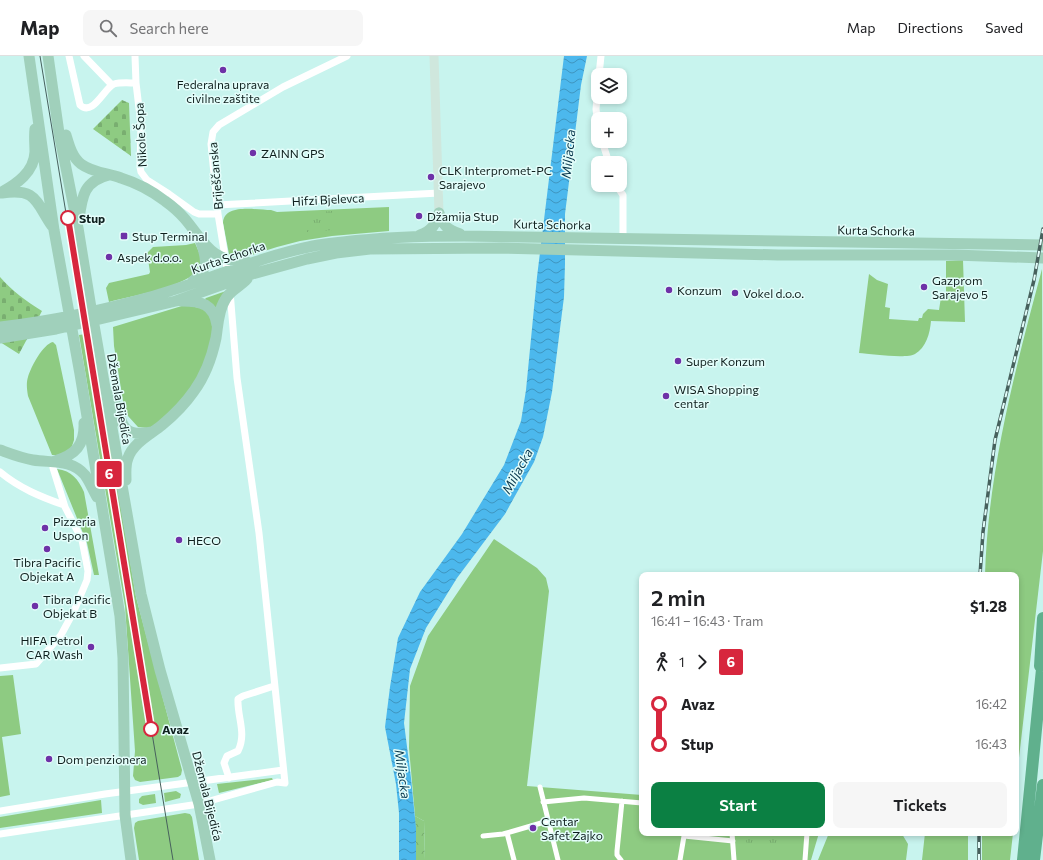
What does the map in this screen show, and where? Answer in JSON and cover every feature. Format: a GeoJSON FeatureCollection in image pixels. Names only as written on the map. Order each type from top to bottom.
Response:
{"type":"FeatureCollection","features":[{"type":"Feature","properties":{"kind":"highway"},"geometry":{"type":"LineString","coordinates":[[1039,695],[1043,618]]}},
{"type":"Feature","properties":{"kind":"highway"},"geometry":{"type":"LineString","coordinates":[[1023,860],[1043,659]]}},
{"type":"Feature","properties":{"kind":"highway"},"geometry":{"type":"LineString","coordinates":[[1034,860],[1043,786]]}},
{"type":"Feature","properties":{"kind":"main road"},"geometry":{"type":"LineString","coordinates":[[29,56],[54,230],[82,387],[122,632],[124,792],[125,815],[131,860]]}},
{"type":"Feature","properties":{"kind":"main road","name":"Džemala Bijedića"},"geometry":{"type":"LineString","coordinates":[[48,56],[63,156],[78,228],[141,594],[153,646],[199,804],[210,860]]}},
{"type":"Feature","properties":{"kind":"main road"},"geometry":{"type":"LineString","coordinates":[[417,236],[431,230],[439,213],[434,56]]}},
{"type":"Feature","properties":{"kind":"main road"},"geometry":{"type":"LineString","coordinates":[[55,104],[61,118],[68,145],[80,164],[139,185],[163,200],[184,218],[201,242],[218,256],[229,260],[243,273],[222,304],[216,338],[209,362],[196,388],[172,417],[137,445],[128,458],[126,465],[126,484],[123,496]]}},
{"type":"Feature","properties":{"kind":"main road"},"geometry":{"type":"LineString","coordinates":[[1,193],[24,176],[30,169],[35,151],[35,132],[38,113]]}},
{"type":"Feature","properties":{"kind":"main road"},"geometry":{"type":"LineString","coordinates":[[78,228],[83,197],[86,190],[95,180],[109,175]]}},
{"type":"Feature","properties":{"kind":"main road"},"geometry":{"type":"LineString","coordinates":[[1,193],[16,191],[29,194],[38,203],[54,230]]}},
{"type":"Feature","properties":{"kind":"main road"},"geometry":{"type":"LineString","coordinates":[[439,213],[443,224],[450,230],[464,236]]}},
{"type":"Feature","properties":{"kind":"main road","name":"Kurta Schorka"},"geometry":{"type":"LineString","coordinates":[[243,273],[254,262],[316,245],[417,236],[1043,245]]}},
{"type":"Feature","properties":{"kind":"main road"},"geometry":{"type":"LineString","coordinates":[[188,285],[197,278],[205,266],[205,253],[201,242]]}},
{"type":"Feature","properties":{"kind":"main road","name":"Kurta Schorka"},"geometry":{"type":"LineString","coordinates":[[0,338],[56,329],[156,300],[188,285],[321,256],[370,249],[538,248],[778,254],[954,255],[1043,258]]}},
{"type":"Feature","properties":{"kind":"main road","name":"Kurta Schorka"},"geometry":{"type":"LineString","coordinates":[[0,327],[32,323],[156,300],[176,300],[223,278]]}},
{"type":"Feature","properties":{"kind":"main road"},"geometry":{"type":"LineString","coordinates":[[176,300],[193,301],[206,305],[214,314],[217,328]]}},
{"type":"Feature","properties":{"kind":"main road"},"geometry":{"type":"LineString","coordinates":[[54,464],[72,454],[82,442],[85,433],[82,387]]}},
{"type":"Feature","properties":{"kind":"main road"},"geometry":{"type":"LineString","coordinates":[[106,393],[113,401],[124,427],[128,430],[139,433],[152,432]]}},
{"type":"Feature","properties":{"kind":"main road"},"geometry":{"type":"LineString","coordinates":[[0,450],[30,459],[74,466],[84,474],[102,506]]}},
{"type":"Feature","properties":{"kind":"street"},"geometry":{"type":"LineString","coordinates":[[69,56],[80,105],[83,108],[92,107],[112,84],[125,82],[136,83]]}},
{"type":"Feature","properties":{"kind":"street"},"geometry":{"type":"LineString","coordinates":[[84,56],[112,84]]}},
{"type":"Feature","properties":{"kind":"street","name":"Nikole Šopa"},"geometry":{"type":"LineString","coordinates":[[135,56],[136,83],[141,125],[140,167],[144,177],[194,212],[199,214],[218,214]]}},
{"type":"Feature","properties":{"kind":"street","name":"Briješčanska"},"geometry":{"type":"LineString","coordinates":[[274,686],[259,533],[237,378],[229,278],[218,214],[211,144],[212,136],[216,128],[283,86],[347,56]]}},
{"type":"Feature","properties":{"kind":"street"},"geometry":{"type":"LineString","coordinates":[[600,68],[601,56]]}},
{"type":"Feature","properties":{"kind":"street"},"geometry":{"type":"LineString","coordinates":[[621,192],[623,195],[623,238]]}},
{"type":"Feature","properties":{"kind":"street","name":"Hifzi Bjelevca"},"geometry":{"type":"LineString","coordinates":[[217,205],[439,193]]}},
{"type":"Feature","properties":{"kind":"street"},"geometry":{"type":"LineString","coordinates":[[0,668],[36,664],[61,634],[84,591],[87,580],[88,571],[82,540],[64,506],[54,464]]}},
{"type":"Feature","properties":{"kind":"street"},"geometry":{"type":"LineString","coordinates":[[0,472],[9,480],[30,492],[64,506]]}},
{"type":"Feature","properties":{"kind":"street"},"geometry":{"type":"LineString","coordinates":[[0,834],[199,804],[277,782],[285,783],[274,686],[238,699],[242,742],[238,751],[227,756],[224,763],[229,778]]}},
{"type":"Feature","properties":{"kind":"street"},"geometry":{"type":"LineString","coordinates":[[0,811],[283,770]]}},
{"type":"Feature","properties":{"kind":"street"},"geometry":{"type":"LineString","coordinates":[[540,787],[558,860]]}},
{"type":"Feature","properties":{"kind":"street"},"geometry":{"type":"LineString","coordinates":[[543,802],[584,798],[639,803]]}},
{"type":"Feature","properties":{"kind":"street"},"geometry":{"type":"LineString","coordinates":[[621,860],[617,855],[617,851],[622,801]]}},
{"type":"Feature","properties":{"kind":"street"},"geometry":{"type":"LineString","coordinates":[[483,836],[507,833],[548,821]]}},
{"type":"Feature","properties":{"kind":"street"},"geometry":{"type":"LineString","coordinates":[[507,833],[514,860]]}},
{"type":"Feature","properties":{"kind":"street"},"geometry":{"type":"LineString","coordinates":[[680,860],[684,836]]}},
{"type":"Feature","properties":{"kind":"street"},"geometry":{"type":"LineString","coordinates":[[698,836],[733,841]]}},
{"type":"Feature","properties":{"kind":"street"},"geometry":{"type":"LineString","coordinates":[[732,836],[734,860]]}},
{"type":"Feature","properties":{"kind":"street"},"geometry":{"type":"LineString","coordinates":[[805,860],[807,836]]}},
{"type":"Feature","properties":{"kind":"green space"},"geometry":{"type":"Polygon","coordinates":[[[122,100],[129,103],[131,156],[93,129],[122,100]]]}},
{"type":"Feature","properties":{"kind":"green space"},"geometry":{"type":"Polygon","coordinates":[[[389,207],[389,231],[332,236],[300,241],[241,257],[229,254],[223,223],[225,217],[229,213],[242,209],[271,210],[277,212],[389,207]]]}},
{"type":"Feature","properties":{"kind":"green space"},"geometry":{"type":"Polygon","coordinates":[[[332,211],[333,230],[307,232],[306,213],[332,211]]]}},
{"type":"Feature","properties":{"kind":"green space"},"geometry":{"type":"Polygon","coordinates":[[[195,243],[200,255],[201,264],[194,274],[185,280],[159,290],[109,302],[106,288],[109,283],[149,274],[147,253],[153,247],[195,243]]]}},
{"type":"Feature","properties":{"kind":"green space"},"geometry":{"type":"Polygon","coordinates":[[[963,260],[965,322],[931,321],[930,330],[925,344],[915,354],[888,356],[859,353],[869,274],[877,280],[888,284],[885,307],[890,308],[889,319],[918,321],[928,309],[939,310],[941,297],[946,297],[946,261],[963,260]]]}},
{"type":"Feature","properties":{"kind":"green space"},"geometry":{"type":"Polygon","coordinates":[[[1042,269],[1043,551],[1019,758],[1019,572],[985,572],[987,536],[997,459],[1004,421],[1042,269]]]}},
{"type":"Feature","properties":{"kind":"green space"},"geometry":{"type":"Polygon","coordinates":[[[0,277],[20,296],[42,311],[19,354],[0,342],[0,277]]]}},
{"type":"Feature","properties":{"kind":"green space"},"geometry":{"type":"Polygon","coordinates":[[[226,291],[216,310],[205,299],[206,298],[226,291]]]}},
{"type":"Feature","properties":{"kind":"green space"},"geometry":{"type":"Polygon","coordinates":[[[185,305],[205,309],[212,318],[213,337],[205,365],[180,405],[158,424],[148,428],[138,427],[128,416],[124,407],[114,346],[113,327],[185,305]]]}},
{"type":"Feature","properties":{"kind":"green space"},"geometry":{"type":"Polygon","coordinates":[[[92,333],[136,597],[182,770],[181,775],[178,777],[140,782],[135,780],[133,776],[135,751],[125,606],[79,335],[92,333]]]}},
{"type":"Feature","properties":{"kind":"green space"},"geometry":{"type":"Polygon","coordinates":[[[53,342],[56,345],[74,430],[74,440],[71,449],[61,455],[52,455],[28,396],[27,389],[28,377],[41,351],[53,342]]]}},
{"type":"Feature","properties":{"kind":"green space"},"geometry":{"type":"Polygon","coordinates":[[[57,469],[74,476],[84,492],[99,575],[94,575],[87,543],[57,469]]]}},
{"type":"Feature","properties":{"kind":"green space"},"geometry":{"type":"Polygon","coordinates":[[[494,539],[537,568],[546,578],[549,591],[527,786],[639,795],[639,836],[818,836],[811,860],[425,860],[424,821],[415,816],[409,748],[410,686],[428,636],[494,539]]]}},
{"type":"Feature","properties":{"kind":"green space"},"geometry":{"type":"Polygon","coordinates":[[[13,675],[21,734],[2,737],[10,795],[0,797],[0,676],[13,675]]]}},
{"type":"Feature","properties":{"kind":"green space"},"geometry":{"type":"Polygon","coordinates":[[[272,778],[273,780],[219,793],[217,784],[272,778]]]}},
{"type":"Feature","properties":{"kind":"green space"},"geometry":{"type":"Polygon","coordinates":[[[176,791],[181,794],[180,798],[165,802],[164,793],[176,791]]]}},
{"type":"Feature","properties":{"kind":"green space"},"geometry":{"type":"Polygon","coordinates":[[[155,794],[156,803],[143,805],[139,803],[139,799],[142,796],[155,794]]]}},
{"type":"Feature","properties":{"kind":"green space"},"geometry":{"type":"Polygon","coordinates":[[[101,800],[102,813],[0,828],[0,817],[101,800]]]}},
{"type":"Feature","properties":{"kind":"green space"},"geometry":{"type":"Polygon","coordinates":[[[185,813],[190,814],[192,817],[199,860],[139,860],[134,828],[135,823],[138,821],[185,813]]]}},
{"type":"Feature","properties":{"kind":"green space"},"geometry":{"type":"Polygon","coordinates":[[[415,816],[424,821],[425,860],[416,860],[415,816]]]}},
{"type":"Feature","properties":{"kind":"green space"},"geometry":{"type":"Polygon","coordinates":[[[745,836],[788,836],[786,846],[779,850],[762,847],[753,850],[748,848],[745,836]]]}},
{"type":"Feature","properties":{"kind":"green space"},"geometry":{"type":"Polygon","coordinates":[[[828,836],[903,836],[908,844],[906,860],[818,860],[828,836]]]}},
{"type":"Feature","properties":{"kind":"green space"},"geometry":{"type":"Polygon","coordinates":[[[925,836],[968,836],[968,860],[922,860],[925,836]]]}},
{"type":"Feature","properties":{"kind":"green space"},"geometry":{"type":"Polygon","coordinates":[[[982,836],[1013,836],[1010,860],[982,860],[982,836]]]}},
{"type":"Feature","properties":{"kind":"water","name":"Miljacka"},"geometry":{"type":"Polygon","coordinates":[[[564,56],[587,56],[581,85],[565,214],[564,297],[552,392],[543,437],[534,462],[505,514],[457,578],[426,628],[410,669],[404,723],[416,828],[416,860],[399,860],[399,813],[396,784],[385,727],[398,638],[420,592],[462,534],[504,465],[521,421],[526,390],[537,277],[564,56]]]}},
{"type":"Feature","properties":{"kind":"tram line"},"geometry":{"type":"LineString","coordinates":[[40,56],[173,860]]}},
{"type":"Feature","properties":{"kind":"tram line","name":"6"},"geometry":{"type":"LineString","coordinates":[[68,218],[151,729]]}},
{"type":"Feature","properties":{"kind":"railway"},"geometry":{"type":"LineString","coordinates":[[980,572],[983,532],[995,440],[1034,280],[1043,229]]}},
{"type":"Feature","properties":{"kind":"railway"},"geometry":{"type":"LineString","coordinates":[[979,836],[979,860]]}},
{"type":"Feature","properties":{"kind":"place","name":"Federalna uprava civilne zaštite"},"geometry":{"type":"Point","coordinates":[223,70]}},
{"type":"Feature","properties":{"kind":"place","name":"ZAINN GPS"},"geometry":{"type":"Point","coordinates":[253,153]}},
{"type":"Feature","properties":{"kind":"place","name":"CLK Interpromet-PC Sarajevo"},"geometry":{"type":"Point","coordinates":[431,177]}},
{"type":"Feature","properties":{"kind":"place","name":"Džamija Stup"},"geometry":{"type":"Point","coordinates":[419,216]}},
{"type":"Feature","properties":{"kind":"place","name":"Stup"},"geometry":{"type":"Point","coordinates":[68,218]}},
{"type":"Feature","properties":{"kind":"place","name":"Stup Terminal"},"geometry":{"type":"Point","coordinates":[124,236]}},
{"type":"Feature","properties":{"kind":"place","name":"Aspek d.o.o."},"geometry":{"type":"Point","coordinates":[109,257]}},
{"type":"Feature","properties":{"kind":"place","name":"Gazprom Sarajevo 5"},"geometry":{"type":"Point","coordinates":[924,287]}},
{"type":"Feature","properties":{"kind":"place","name":"Konzum"},"geometry":{"type":"Point","coordinates":[669,290]}},
{"type":"Feature","properties":{"kind":"place","name":"Vokel d.o.o."},"geometry":{"type":"Point","coordinates":[735,293]}},
{"type":"Feature","properties":{"kind":"place","name":"Super Konzum"},"geometry":{"type":"Point","coordinates":[678,361]}},
{"type":"Feature","properties":{"kind":"place","name":"WISA Shopping centar"},"geometry":{"type":"Point","coordinates":[666,396]}},
{"type":"Feature","properties":{"kind":"place","name":"Pizzeria Uspon"},"geometry":{"type":"Point","coordinates":[45,528]}},
{"type":"Feature","properties":{"kind":"place","name":"HECO"},"geometry":{"type":"Point","coordinates":[179,540]}},
{"type":"Feature","properties":{"kind":"place","name":"Tibra Pacific Objekat A"},"geometry":{"type":"Point","coordinates":[47,549]}},
{"type":"Feature","properties":{"kind":"place","name":"Tibra Pacific Objekat B"},"geometry":{"type":"Point","coordinates":[35,606]}},
{"type":"Feature","properties":{"kind":"place","name":"HIFA Petrol CAR Wash"},"geometry":{"type":"Point","coordinates":[91,647]}},
{"type":"Feature","properties":{"kind":"place","name":"Avaz"},"geometry":{"type":"Point","coordinates":[151,729]}},
{"type":"Feature","properties":{"kind":"place","name":"Dom penzionera"},"geometry":{"type":"Point","coordinates":[49,759]}},
{"type":"Feature","properties":{"kind":"place","name":"Centar Safet Zajko"},"geometry":{"type":"Point","coordinates":[533,828]}}]}
